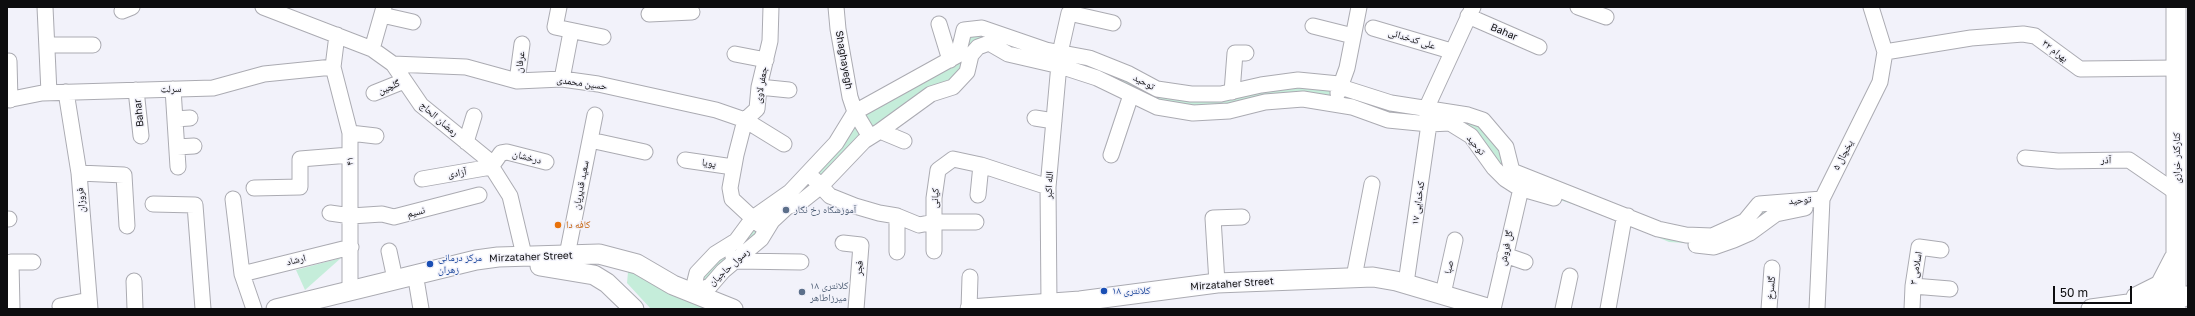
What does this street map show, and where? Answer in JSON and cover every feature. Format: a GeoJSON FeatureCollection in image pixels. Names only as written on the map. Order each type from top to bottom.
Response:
{"type":"FeatureCollection","features":[{"type":"Feature","properties":{"kind":"main road","name":"کنارگذر خرازی"},"geometry":{"type":"LineString","coordinates":[[2176,7],[2177,245],[2180,300]]}},
{"type":"Feature","properties":{"kind":"main road"},"geometry":{"type":"LineString","coordinates":[[2177,245],[2188,265]]}},
{"type":"Feature","properties":{"kind":"main road"},"geometry":{"type":"LineString","coordinates":[[2115,305],[2145,294],[2160,285],[2168,273],[2177,245]]}},
{"type":"Feature","properties":{"kind":"main road","name":"Mirzataher Street"},"geometry":{"type":"LineString","coordinates":[[276,309],[476,260],[524,255],[567,256],[599,254],[629,261],[692,293],[728,308]]}},
{"type":"Feature","properties":{"kind":"main road"},"geometry":{"type":"LineString","coordinates":[[615,290],[621,268],[629,261]]}},
{"type":"Feature","properties":{"kind":"main road","name":"Mirzataher Street"},"geometry":{"type":"LineString","coordinates":[[316,309],[479,271],[526,265],[560,268],[594,275],[615,290],[634,309]]}},
{"type":"Feature","properties":{"kind":"main road","name":"Mirzataher Street"},"geometry":{"type":"LineString","coordinates":[[969,309],[1049,304],[1217,283],[1354,277],[1373,277],[1406,283],[1492,309]]}},
{"type":"Feature","properties":{"kind":"main road","name":"Mirzataher Street"},"geometry":{"type":"LineString","coordinates":[[1102,309],[1219,295],[1350,290],[1394,293],[1425,300],[1454,309]]}},
{"type":"Feature","properties":{"kind":"main road"},"geometry":{"type":"LineString","coordinates":[[2091,309],[2115,305],[2180,300]]}},
{"type":"Feature","properties":{"kind":"street"},"geometry":{"type":"LineString","coordinates":[[45,7],[49,93]]}},
{"type":"Feature","properties":{"kind":"street","name":"رمضان الحاج"},"geometry":{"type":"LineString","coordinates":[[263,7],[276,13],[338,34],[372,49],[393,64],[421,105],[486,158],[510,196],[524,255]]}},
{"type":"Feature","properties":{"kind":"street"},"geometry":{"type":"LineString","coordinates":[[559,7],[555,27],[571,32],[603,37]]}},
{"type":"Feature","properties":{"kind":"street","name":"جعفر لاوی"},"geometry":{"type":"LineString","coordinates":[[766,231],[732,199],[730,188],[733,167],[745,120],[757,109],[759,87],[770,41],[771,7]]}},
{"type":"Feature","properties":{"kind":"street","name":"Shaghayegh"},"geometry":{"type":"LineString","coordinates":[[836,7],[838,29],[850,97],[855,112],[875,134]]}},
{"type":"Feature","properties":{"kind":"street"},"geometry":{"type":"LineString","coordinates":[[1335,104],[1339,84],[1347,68],[1359,7]]}},
{"type":"Feature","properties":{"kind":"street"},"geometry":{"type":"LineString","coordinates":[[1578,7],[1606,18]]}},
{"type":"Feature","properties":{"kind":"street","name":"یخچال ۵"},"geometry":{"type":"LineString","coordinates":[[1817,309],[1822,199],[1880,82],[1886,52],[1871,7]]}},
{"type":"Feature","properties":{"kind":"street"},"geometry":{"type":"LineString","coordinates":[[649,14],[669,10],[692,12]]}},
{"type":"Feature","properties":{"kind":"street"},"geometry":{"type":"LineString","coordinates":[[372,49],[383,11],[413,22]]}},
{"type":"Feature","properties":{"kind":"street"},"geometry":{"type":"LineString","coordinates":[[1426,109],[1470,12]]}},
{"type":"Feature","properties":{"kind":"street","name":"Bahar"},"geometry":{"type":"LineString","coordinates":[[1470,12],[1539,47]]}},
{"type":"Feature","properties":{"kind":"street","name":"الله اکبر"},"geometry":{"type":"LineString","coordinates":[[1049,304],[1048,187],[1060,60],[1069,13],[1113,23]]}},
{"type":"Feature","properties":{"kind":"street"},"geometry":{"type":"LineString","coordinates":[[939,24],[950,60]]}},
{"type":"Feature","properties":{"kind":"street"},"geometry":{"type":"LineString","coordinates":[[1313,26],[1353,36]]}},
{"type":"Feature","properties":{"kind":"street","name":"توحید"},"geometry":{"type":"LineString","coordinates":[[964,30],[982,28],[1046,50],[1060,60],[1131,95],[1157,106],[1193,113],[1229,111],[1265,102],[1303,99],[1352,107],[1388,120],[1429,124],[1450,123],[1471,136],[1494,168],[1546,195],[1625,220],[1670,242],[1713,241],[1747,227],[1759,204],[1822,199]]}},
{"type":"Feature","properties":{"kind":"street","name":"علی کدخدائی"},"geometry":{"type":"LineString","coordinates":[[1373,28],[1451,51]]}},
{"type":"Feature","properties":{"kind":"street","name":"رسول حاجیان"},"geometry":{"type":"LineString","coordinates":[[692,293],[697,273],[715,254],[736,241],[753,218],[790,192],[825,156],[855,112],[958,55],[964,30]]}},
{"type":"Feature","properties":{"kind":"street"},"geometry":{"type":"LineString","coordinates":[[562,79],[571,32]]}},
{"type":"Feature","properties":{"kind":"street","name":"۴۱"},"geometry":{"type":"LineString","coordinates":[[338,34],[333,67],[350,133],[350,290]]}},
{"type":"Feature","properties":{"kind":"street","name":"بهرام ۳۲"},"geometry":{"type":"LineString","coordinates":[[1886,52],[1971,38],[2024,34],[2035,36],[2080,69],[2177,68]]}},
{"type":"Feature","properties":{"kind":"street","name":"توحید"},"geometry":{"type":"LineString","coordinates":[[978,47],[989,43],[1008,54],[1060,60],[1089,58],[1120,70],[1157,89],[1192,94],[1221,94],[1261,85],[1298,80],[1339,84],[1347,89],[1392,103],[1468,115],[1483,120],[1506,148],[1512,171],[1522,182]]}},
{"type":"Feature","properties":{"kind":"street"},"geometry":{"type":"LineString","coordinates":[[47,44],[93,44]]}},
{"type":"Feature","properties":{"kind":"street","name":"عرفان"},"geometry":{"type":"LineString","coordinates":[[517,81],[522,44]]}},
{"type":"Feature","properties":{"kind":"street","name":"رسول حاجیان"},"geometry":{"type":"LineString","coordinates":[[692,293],[710,286],[723,271],[737,261],[761,239],[772,221],[787,207],[802,201],[821,186],[840,165],[875,134],[931,94],[953,87],[967,72],[971,55],[978,47]]}},
{"type":"Feature","properties":{"kind":"street"},"geometry":{"type":"LineString","coordinates":[[1232,92],[1236,53],[1246,53]]}},
{"type":"Feature","properties":{"kind":"street"},"geometry":{"type":"LineString","coordinates":[[735,54],[766,60]]}},
{"type":"Feature","properties":{"kind":"street"},"geometry":{"type":"LineString","coordinates":[[9,61],[9,100]]}},
{"type":"Feature","properties":{"kind":"street","name":"حسین محمدی"},"geometry":{"type":"LineString","coordinates":[[393,64],[466,67],[517,81],[562,79],[598,84],[716,110],[745,120],[784,144]]}},
{"type":"Feature","properties":{"kind":"street","name":"سرلت"},"geometry":{"type":"LineString","coordinates":[[9,100],[49,93],[212,88],[264,74],[333,67]]}},
{"type":"Feature","properties":{"kind":"street"},"geometry":{"type":"LineString","coordinates":[[1114,87],[1120,70]]}},
{"type":"Feature","properties":{"kind":"street","name":"گلچین"},"geometry":{"type":"LineString","coordinates":[[374,93],[404,80]]}},
{"type":"Feature","properties":{"kind":"street"},"geometry":{"type":"LineString","coordinates":[[759,87],[788,90]]}},
{"type":"Feature","properties":{"kind":"street"},"geometry":{"type":"LineString","coordinates":[[173,89],[178,167]]}},
{"type":"Feature","properties":{"kind":"street","name":"Bahar"},"geometry":{"type":"LineString","coordinates":[[136,90],[141,136]]}},
{"type":"Feature","properties":{"kind":"street","name":"فروزان"},"geometry":{"type":"LineString","coordinates":[[66,92],[79,173],[89,305]]}},
{"type":"Feature","properties":{"kind":"street"},"geometry":{"type":"LineString","coordinates":[[1111,155],[1131,95]]}},
{"type":"Feature","properties":{"kind":"street","name":"کدخدایی ۱۷"},"geometry":{"type":"LineString","coordinates":[[1406,283],[1429,124],[1426,109]]}},
{"type":"Feature","properties":{"kind":"street","name":"سعید قدیریان"},"geometry":{"type":"LineString","coordinates":[[567,256],[594,115]]}},
{"type":"Feature","properties":{"kind":"street"},"geometry":{"type":"LineString","coordinates":[[466,142],[474,116]]}},
{"type":"Feature","properties":{"kind":"street"},"geometry":{"type":"LineString","coordinates":[[175,119],[190,118]]}},
{"type":"Feature","properties":{"kind":"street"},"geometry":{"type":"LineString","coordinates":[[1035,118],[1054,121]]}},
{"type":"Feature","properties":{"kind":"street"},"geometry":{"type":"LineString","coordinates":[[350,133],[376,136]]}},
{"type":"Feature","properties":{"kind":"street"},"geometry":{"type":"LineString","coordinates":[[875,134],[904,141]]}},
{"type":"Feature","properties":{"kind":"street"},"geometry":{"type":"LineString","coordinates":[[590,140],[645,152]]}},
{"type":"Feature","properties":{"kind":"street"},"geometry":{"type":"LineString","coordinates":[[177,147],[194,146]]}},
{"type":"Feature","properties":{"kind":"street","name":"درخشان"},"geometry":{"type":"LineString","coordinates":[[491,167],[501,153],[507,152],[546,162]]}},
{"type":"Feature","properties":{"kind":"street"},"geometry":{"type":"LineString","coordinates":[[254,188],[300,187],[300,158],[350,155]]}},
{"type":"Feature","properties":{"kind":"street"},"geometry":{"type":"LineString","coordinates":[[825,156],[840,165]]}},
{"type":"Feature","properties":{"kind":"street","name":"آذر"},"geometry":{"type":"LineString","coordinates":[[2025,158],[2058,161],[2129,160],[2177,193]]}},
{"type":"Feature","properties":{"kind":"street","name":"کیانی"},"geometry":{"type":"LineString","coordinates":[[808,173],[830,196],[855,206],[879,213],[897,216],[919,225],[934,222],[934,198],[938,170],[953,159],[980,165],[1048,187]]}},
{"type":"Feature","properties":{"kind":"street","name":"پویا"},"geometry":{"type":"LineString","coordinates":[[685,160],[733,167]]}},
{"type":"Feature","properties":{"kind":"street"},"geometry":{"type":"LineString","coordinates":[[978,195],[980,165]]}},
{"type":"Feature","properties":{"kind":"street","name":"آزادی"},"geometry":{"type":"LineString","coordinates":[[422,178],[491,167]]}},
{"type":"Feature","properties":{"kind":"street"},"geometry":{"type":"LineString","coordinates":[[79,173],[124,175],[127,226]]}},
{"type":"Feature","properties":{"kind":"street","name":"گل فروش"},"geometry":{"type":"LineString","coordinates":[[1492,309],[1522,182]]}},
{"type":"Feature","properties":{"kind":"street"},"geometry":{"type":"LineString","coordinates":[[1354,277],[1372,184]]}},
{"type":"Feature","properties":{"kind":"street","name":"نسیم"},"geometry":{"type":"LineString","coordinates":[[330,213],[351,216],[382,214],[394,217],[479,195]]}},
{"type":"Feature","properties":{"kind":"street"},"geometry":{"type":"LineString","coordinates":[[233,199],[242,274],[254,309]]}},
{"type":"Feature","properties":{"kind":"street"},"geometry":{"type":"LineString","coordinates":[[152,204],[195,205],[203,309]]}},
{"type":"Feature","properties":{"kind":"street"},"geometry":{"type":"LineString","coordinates":[[897,216],[897,252]]}},
{"type":"Feature","properties":{"kind":"street"},"geometry":{"type":"LineString","coordinates":[[1217,283],[1213,218],[1242,217]]}},
{"type":"Feature","properties":{"kind":"street"},"geometry":{"type":"LineString","coordinates":[[1608,309],[1625,220]]}},
{"type":"Feature","properties":{"kind":"street"},"geometry":{"type":"LineString","coordinates":[[934,250],[934,222],[976,222]]}},
{"type":"Feature","properties":{"kind":"street","name":"صبا"},"geometry":{"type":"LineString","coordinates":[[1443,294],[1455,240]]}},
{"type":"Feature","properties":{"kind":"street","name":"فجر"},"geometry":{"type":"LineString","coordinates":[[843,243],[861,245],[856,309]]}},
{"type":"Feature","properties":{"kind":"street","name":"ارشاد"},"geometry":{"type":"LineString","coordinates":[[242,274],[351,246]]}},
{"type":"Feature","properties":{"kind":"street","name":"اسلامی ۳"},"geometry":{"type":"LineString","coordinates":[[1912,309],[1913,286],[1919,247],[1941,250]]}},
{"type":"Feature","properties":{"kind":"street"},"geometry":{"type":"LineString","coordinates":[[724,248],[737,261],[801,262]]}},
{"type":"Feature","properties":{"kind":"street"},"geometry":{"type":"LineString","coordinates":[[389,251],[395,279]]}},
{"type":"Feature","properties":{"kind":"street"},"geometry":{"type":"LineString","coordinates":[[1505,255],[1525,262]]}},
{"type":"Feature","properties":{"kind":"street"},"geometry":{"type":"LineString","coordinates":[[12,309],[11,262],[33,262]]}},
{"type":"Feature","properties":{"kind":"street","name":"گلسرخ"},"geometry":{"type":"LineString","coordinates":[[1769,309],[1772,268]]}},
{"type":"Feature","properties":{"kind":"street"},"geometry":{"type":"LineString","coordinates":[[1563,309],[1570,276]]}},
{"type":"Feature","properties":{"kind":"street"},"geometry":{"type":"LineString","coordinates":[[969,309],[970,277]]}},
{"type":"Feature","properties":{"kind":"street"},"geometry":{"type":"LineString","coordinates":[[134,282],[135,309]]}},
{"type":"Feature","properties":{"kind":"street"},"geometry":{"type":"LineString","coordinates":[[417,286],[421,309]]}},
{"type":"Feature","properties":{"kind":"street"},"geometry":{"type":"LineString","coordinates":[[1913,286],[1950,289]]}},
{"type":"Feature","properties":{"kind":"street"},"geometry":{"type":"LineString","coordinates":[[60,306],[89,305]]}},
{"type":"Feature","properties":{"kind":"green space"},"geometry":{"type":"Polygon","coordinates":[[[968,32],[981,32],[1186,95],[1297,83],[1481,121],[1504,148],[1511,171],[1561,194],[1712,238],[1759,207],[1815,200],[1714,245],[1669,242],[1603,214],[1520,187],[1480,144],[1428,122],[1304,97],[1229,109],[1156,105],[990,42],[966,72],[931,91],[760,239],[696,288],[699,275],[779,202],[855,115],[949,63],[968,32]]]}},
{"type":"Feature","properties":{"kind":"green space"},"geometry":{"type":"Polygon","coordinates":[[[341,258],[305,290],[296,270],[341,258]]]}},
{"type":"Feature","properties":{"kind":"green space"},"geometry":{"type":"Polygon","coordinates":[[[633,270],[715,309],[651,309],[627,283],[628,272],[633,270]]]}},
{"type":"Feature","properties":{"kind":"place","name":"آموزشگاه رخ نگار"},"geometry":{"type":"Point","coordinates":[786,210]}},
{"type":"Feature","properties":{"kind":"place","name":"کافه دا"},"geometry":{"type":"Point","coordinates":[558,225]}},
{"type":"Feature","properties":{"kind":"place","name":"مرکز درمانی زهران"},"geometry":{"type":"Point","coordinates":[430,264]}},
{"type":"Feature","properties":{"kind":"place","name":"کلانتری ۱۸"},"geometry":{"type":"Point","coordinates":[1104,291]}},
{"type":"Feature","properties":{"kind":"place","name":"کلانتری ۱۸ میرزاطاهر"},"geometry":{"type":"Point","coordinates":[802,292]}}]}
